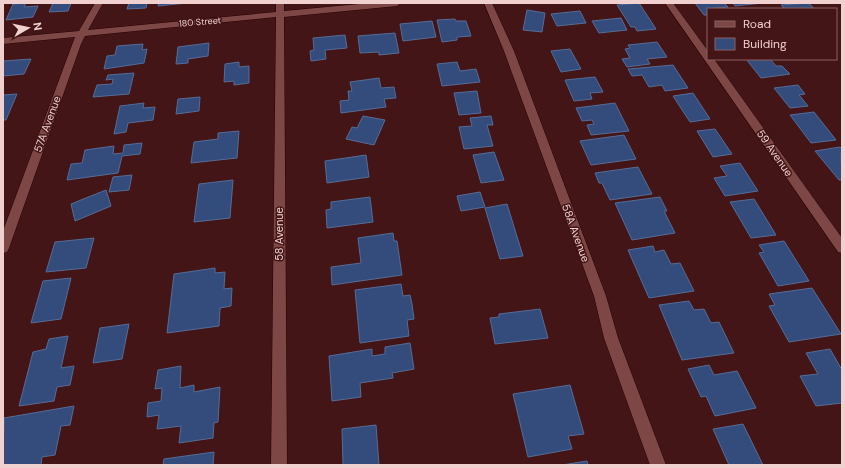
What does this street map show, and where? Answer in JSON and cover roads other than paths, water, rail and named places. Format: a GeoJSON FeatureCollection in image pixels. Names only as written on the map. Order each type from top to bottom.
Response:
{"type":"FeatureCollection","features":[{"type":"Feature","properties":{"kind":"street","name":"57A Avenue"},"geometry":{"type":"LineString","coordinates":[[3,248],[74,49],[99,3]]}},
{"type":"Feature","properties":{"kind":"street","name":"180 Street"},"geometry":{"type":"LineString","coordinates":[[3,41],[280,9],[396,3]]}},
{"type":"Feature","properties":{"kind":"street","name":"58A Avenue"},"geometry":{"type":"LineString","coordinates":[[488,3],[509,51],[597,289],[611,338],[658,465]]}},
{"type":"Feature","properties":{"kind":"street","name":"59 Avenue"},"geometry":{"type":"LineString","coordinates":[[669,3],[707,57]]}},
{"type":"Feature","properties":{"kind":"street","name":"58 Avenue"},"geometry":{"type":"LineString","coordinates":[[279,465],[280,9]]}},
{"type":"Feature","properties":{"kind":"street","name":"59 Avenue"},"geometry":{"type":"LineString","coordinates":[[709,60],[842,248]]}}]}
